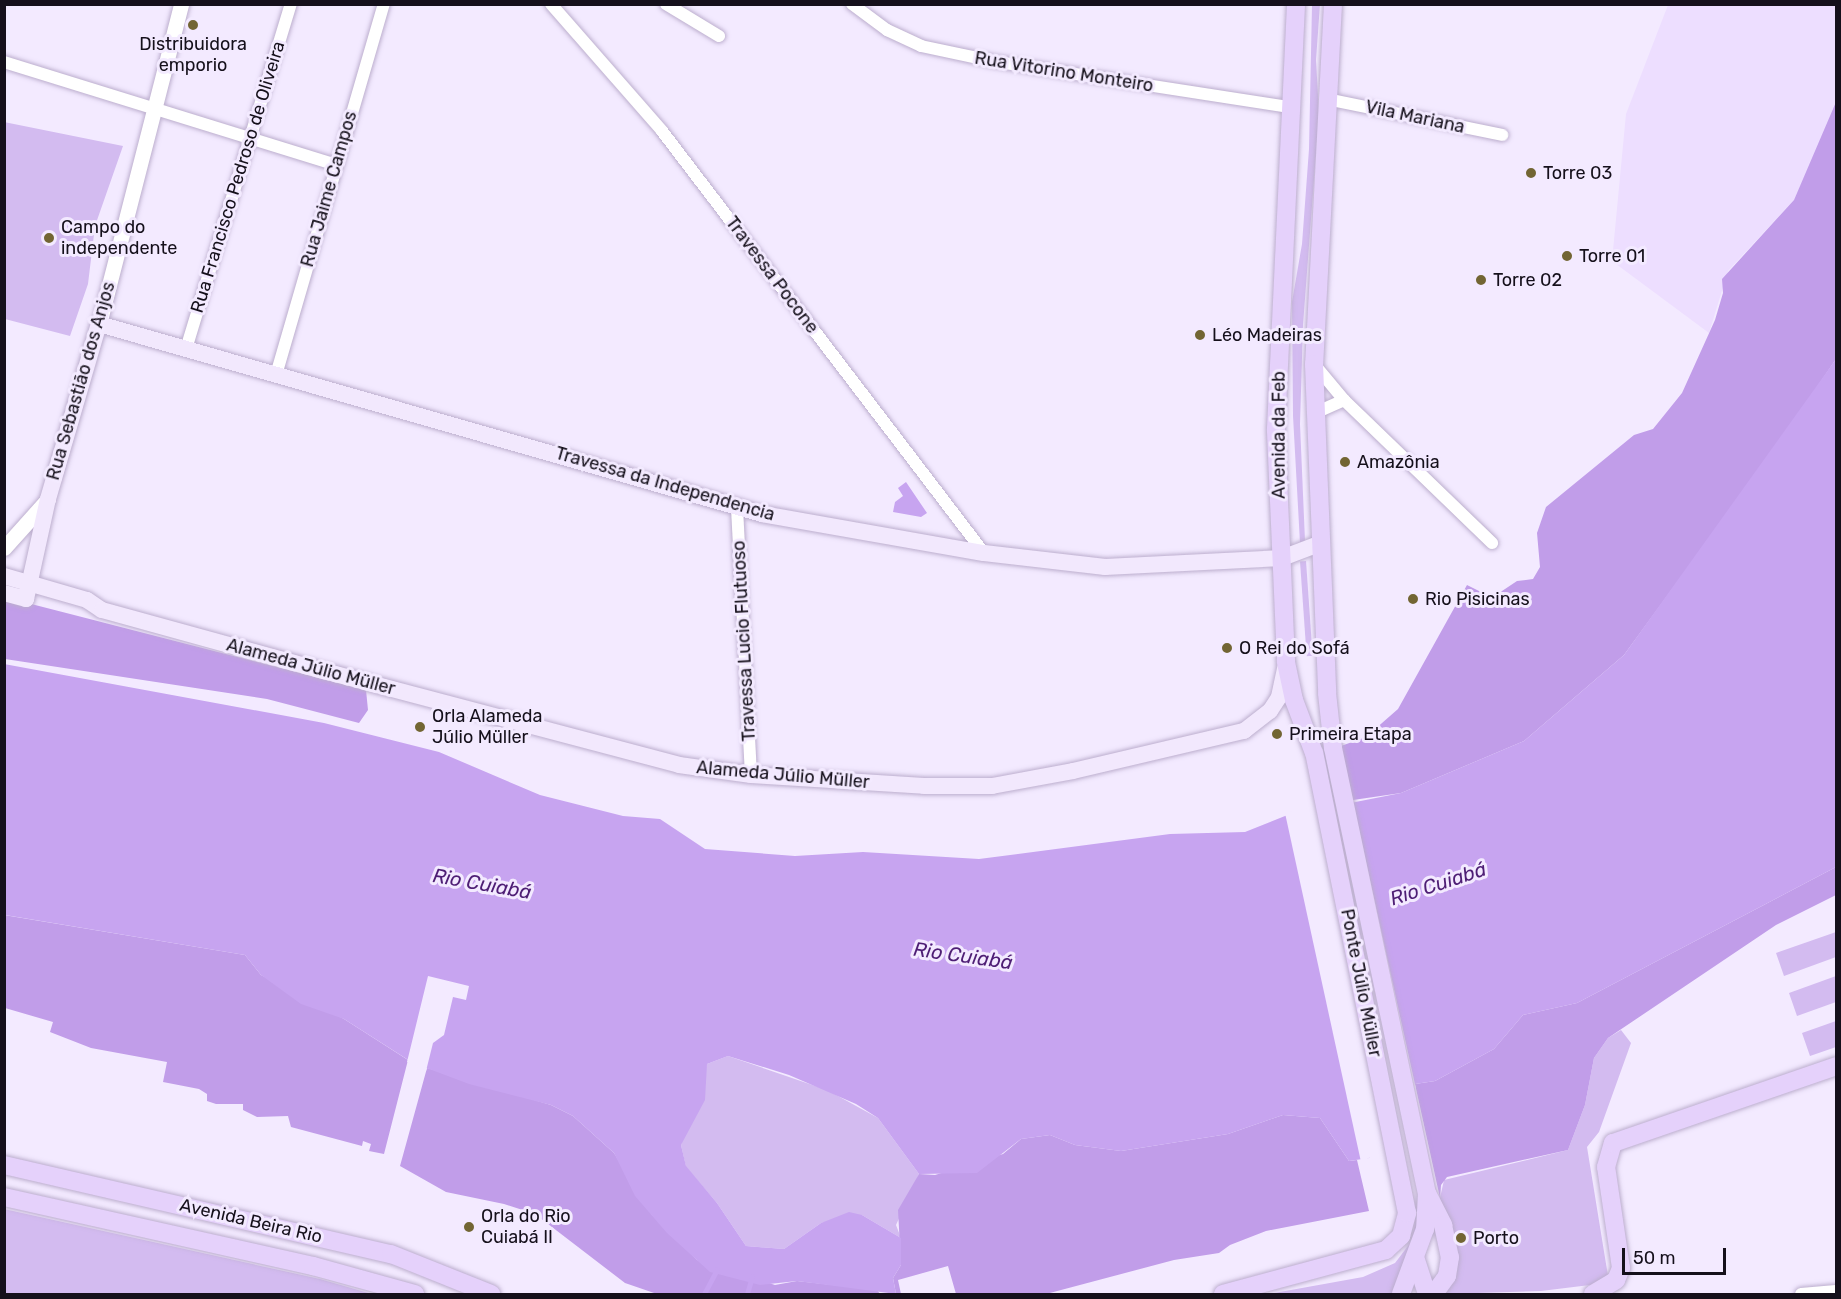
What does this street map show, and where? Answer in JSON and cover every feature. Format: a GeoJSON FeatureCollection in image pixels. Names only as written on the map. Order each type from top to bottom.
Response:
{"type":"FeatureCollection","features":[{"type":"Feature","properties":{"kind":"main road","name":"Avenida da Feb"},"geometry":{"type":"LineString","coordinates":[[1296,4],[1288,107],[1276,429],[1286,661],[1294,700],[1314,753]]}},
{"type":"Feature","properties":{"kind":"main road","name":"Avenida da Feb"},"geometry":{"type":"LineString","coordinates":[[1333,4],[1314,364],[1319,544],[1333,748]]}},
{"type":"Feature","properties":{"kind":"main road","name":"Travessa da Independencia"},"geometry":{"type":"LineString","coordinates":[[99,324],[737,508],[984,553],[1105,567],[1282,558],[1319,544]]}},
{"type":"Feature","properties":{"kind":"main road","name":"Rua Sebastião dos Anjos"},"geometry":{"type":"LineString","coordinates":[[28,592],[48,499],[99,324]]}},
{"type":"Feature","properties":{"kind":"main road","name":"Alameda Júlio Müller"},"geometry":{"type":"LineString","coordinates":[[4,576],[28,592]]}},
{"type":"Feature","properties":{"kind":"main road","name":"Alameda Júlio Müller"},"geometry":{"type":"LineString","coordinates":[[4,593],[28,592],[87,600],[102,610],[656,759],[751,775],[924,786],[993,786],[1073,771],[1244,731],[1259,721],[1280,697],[1286,661]]}},
{"type":"Feature","properties":{"kind":"main road","name":"Ponte Júlio Müller"},"geometry":{"type":"LineString","coordinates":[[1333,748],[1427,1193]]}},
{"type":"Feature","properties":{"kind":"main road","name":"Ponte Júlio Müller"},"geometry":{"type":"LineString","coordinates":[[1223,1294],[1386,1250],[1401,1236],[1407,1213],[1314,753]]}},
{"type":"Feature","properties":{"kind":"main road"},"geometry":{"type":"LineString","coordinates":[[1593,1294],[1620,1274],[1618,1243],[1606,1167],[1613,1143],[1626,1136],[1836,1066]]}},
{"type":"Feature","properties":{"kind":"main road","name":"Avenida Beira Rio"},"geometry":{"type":"LineString","coordinates":[[4,1165],[347,1242],[391,1254],[491,1294]]}},
{"type":"Feature","properties":{"kind":"main road"},"geometry":{"type":"LineString","coordinates":[[1401,1294],[1425,1229],[1427,1193]]}},
{"type":"Feature","properties":{"kind":"main road"},"geometry":{"type":"LineString","coordinates":[[1427,1193],[1443,1226],[1450,1257],[1447,1276],[1434,1294]]}},
{"type":"Feature","properties":{"kind":"main road","name":"Avenida Beira Rio"},"geometry":{"type":"LineString","coordinates":[[4,1197],[314,1266],[415,1294]]}},
{"type":"Feature","properties":{"kind":"main road"},"geometry":{"type":"LineString","coordinates":[[1415,1257],[1427,1294]]}},
{"type":"Feature","properties":{"kind":"street","name":"Rua Sebastião dos Anjos"},"geometry":{"type":"LineString","coordinates":[[99,324],[181,4]]}},
{"type":"Feature","properties":{"kind":"street","name":"Rua Francisco Pedroso de Oliveira"},"geometry":{"type":"LineString","coordinates":[[186,349],[291,4]]}},
{"type":"Feature","properties":{"kind":"street","name":"Rua Jaime Campos"},"geometry":{"type":"LineString","coordinates":[[276,375],[384,4]]}},
{"type":"Feature","properties":{"kind":"street"},"geometry":{"type":"LineString","coordinates":[[666,4],[719,36]]}},
{"type":"Feature","properties":{"kind":"street","name":"Rua Vitorino Monteiro"},"geometry":{"type":"LineString","coordinates":[[852,4],[887,30],[921,46],[992,61],[1288,107]]}},
{"type":"Feature","properties":{"kind":"street","name":"Travessa Pocone"},"geometry":{"type":"LineString","coordinates":[[556,7],[662,131],[984,553]]}},
{"type":"Feature","properties":{"kind":"street"},"geometry":{"type":"LineString","coordinates":[[4,62],[336,165]]}},
{"type":"Feature","properties":{"kind":"street","name":"Vila Mariana"},"geometry":{"type":"LineString","coordinates":[[1327,99],[1502,135]]}},
{"type":"Feature","properties":{"kind":"street"},"geometry":{"type":"LineString","coordinates":[[1314,364],[1344,400],[1492,543]]}},
{"type":"Feature","properties":{"kind":"street"},"geometry":{"type":"LineString","coordinates":[[1315,413],[1344,400]]}},
{"type":"Feature","properties":{"kind":"street"},"geometry":{"type":"LineString","coordinates":[[4,548],[48,499]]}},
{"type":"Feature","properties":{"kind":"street","name":"Travessa Lucio Flutuoso"},"geometry":{"type":"LineString","coordinates":[[737,508],[751,775]]}},
{"type":"Feature","properties":{"kind":"street"},"geometry":{"type":"LineString","coordinates":[[1801,1294],[1836,1291]]}},
{"type":"Feature","properties":{"kind":"shaded area"},"geometry":{"type":"Polygon","coordinates":[[[1320,4],[1316,60],[1319,113],[1303,325],[1300,424],[1305,541],[1300,543],[1293,416],[1292,302],[1302,244],[1309,149],[1312,5],[1320,4]]]}},
{"type":"Feature","properties":{"kind":"shaded area"},"geometry":{"type":"Polygon","coordinates":[[[1668,5],[1836,5],[1836,102],[1832,117],[1794,200],[1728,271],[1709,333],[1612,261],[1626,114],[1668,5]]]}},
{"type":"Feature","properties":{"kind":"shaded area"},"geometry":{"type":"Polygon","coordinates":[[[1836,102],[1836,359],[1785,434],[1624,655],[1524,741],[1401,793],[1353,800],[1341,746],[1366,737],[1398,709],[1467,585],[1487,595],[1499,593],[1517,581],[1533,579],[1540,567],[1537,533],[1546,507],[1634,435],[1653,429],[1682,393],[1715,320],[1723,293],[1722,279],[1794,200],[1836,102]]]}},
{"type":"Feature","properties":{"kind":"shaded area","name":"Campo do independente"},"geometry":{"type":"Polygon","coordinates":[[[4,122],[123,146],[95,226],[88,284],[70,336],[5,319],[4,122]]]}},
{"type":"Feature","properties":{"kind":"shaded area"},"geometry":{"type":"Polygon","coordinates":[[[1300,561],[1306,561],[1313,656],[1307,656],[1300,561]]]}},
{"type":"Feature","properties":{"kind":"shaded area"},"geometry":{"type":"Polygon","coordinates":[[[4,597],[366,690],[368,710],[359,723],[267,699],[5,659],[4,597]]]}},
{"type":"Feature","properties":{"kind":"shaded area"},"geometry":{"type":"Polygon","coordinates":[[[1836,867],[1836,895],[1776,925],[1608,1038],[1594,1058],[1585,1105],[1568,1150],[1447,1177],[1441,1185],[1440,1198],[1415,1084],[1435,1081],[1494,1049],[1523,1015],[1577,1003],[1836,867]]]}},
{"type":"Feature","properties":{"kind":"shaded area"},"geometry":{"type":"Polygon","coordinates":[[[4,915],[245,955],[261,975],[344,1019],[408,1060],[384,1154],[369,1151],[371,1144],[363,1141],[362,1146],[291,1127],[288,1116],[257,1117],[243,1110],[243,1104],[216,1104],[207,1101],[207,1094],[199,1089],[163,1082],[167,1062],[91,1048],[50,1032],[53,1022],[5,1008],[4,915]]]}},
{"type":"Feature","properties":{"kind":"shaded area"},"geometry":{"type":"Polygon","coordinates":[[[1836,932],[1836,957],[1784,976],[1776,953],[1836,932]]]}},
{"type":"Feature","properties":{"kind":"shaded area"},"geometry":{"type":"Polygon","coordinates":[[[1836,976],[1836,1002],[1797,1016],[1789,993],[1836,976]]]}},
{"type":"Feature","properties":{"kind":"shaded area"},"geometry":{"type":"Polygon","coordinates":[[[1836,1021],[1836,1047],[1810,1056],[1802,1033],[1836,1021]]]}},
{"type":"Feature","properties":{"kind":"shaded area"},"geometry":{"type":"Polygon","coordinates":[[[1621,1030],[1631,1043],[1599,1132],[1587,1147],[1608,1276],[1598,1284],[1541,1291],[1445,1294],[1455,1276],[1440,1198],[1444,1180],[1568,1150],[1585,1105],[1594,1058],[1608,1038],[1621,1030]]]}},
{"type":"Feature","properties":{"kind":"shaded area"},"geometry":{"type":"Polygon","coordinates":[[[728,1056],[827,1090],[878,1118],[919,1174],[896,1225],[901,1238],[862,1215],[821,1223],[784,1249],[746,1246],[717,1203],[686,1167],[681,1145],[707,1064],[728,1056]]]}},
{"type":"Feature","properties":{"kind":"shaded area"},"geometry":{"type":"Polygon","coordinates":[[[427,1068],[551,1105],[573,1116],[614,1153],[652,1215],[697,1260],[775,1285],[797,1281],[877,1290],[880,1294],[657,1294],[625,1283],[535,1214],[504,1204],[446,1192],[400,1166],[427,1068]]]}},
{"type":"Feature","properties":{"kind":"shaded area"},"geometry":{"type":"Polygon","coordinates":[[[1283,1115],[1320,1118],[1349,1161],[1357,1160],[1369,1211],[1266,1231],[1230,1245],[1219,1253],[1174,1260],[1046,1294],[956,1294],[948,1266],[898,1280],[901,1294],[896,1294],[893,1278],[901,1265],[898,1210],[919,1174],[935,1175],[1003,1154],[1021,1139],[1050,1135],[1075,1145],[1121,1151],[1228,1134],[1283,1115]]]}},
{"type":"Feature","properties":{"kind":"shaded area"},"geometry":{"type":"Polygon","coordinates":[[[1420,1201],[1413,1248],[1397,1294],[1268,1294],[1363,1277],[1395,1263],[1411,1242],[1420,1201]]]}},
{"type":"Feature","properties":{"kind":"shaded area"},"geometry":{"type":"Polygon","coordinates":[[[4,1209],[320,1279],[372,1294],[5,1294],[4,1209]]]}},
{"type":"Feature","properties":{"kind":"water","name":"Rio Cuiabá"},"geometry":{"type":"Polygon","coordinates":[[[1836,359],[1836,867],[1577,1003],[1523,1015],[1494,1049],[1435,1081],[1415,1084],[1369,1158],[1349,1161],[1320,1118],[1283,1115],[1228,1134],[1121,1151],[1075,1145],[1050,1135],[1021,1139],[977,1173],[919,1174],[878,1118],[856,1104],[789,1075],[728,1056],[707,1064],[705,1100],[681,1145],[686,1166],[717,1203],[746,1246],[784,1249],[821,1223],[849,1212],[862,1215],[901,1238],[901,1265],[893,1278],[896,1294],[797,1281],[760,1285],[710,1272],[667,1233],[635,1196],[614,1153],[573,1116],[551,1105],[469,1084],[413,1063],[344,1019],[301,1004],[261,975],[245,955],[5,915],[4,664],[324,723],[439,752],[540,795],[623,816],[660,819],[705,849],[795,856],[863,852],[979,859],[1170,834],[1245,832],[1285,816],[1401,793],[1524,741],[1624,655],[1836,359]]]}},
{"type":"Feature","properties":{"kind":"water"},"geometry":{"type":"Polygon","coordinates":[[[906,482],[927,513],[921,517],[893,512],[895,502],[903,496],[898,488],[906,482]]]}},
{"type":"Feature","properties":{"kind":"pier"},"geometry":{"type":"Polygon","coordinates":[[[1352,798],[1416,1089],[1400,1133],[1386,1149],[1361,1162],[1285,813],[1352,798]]]}},
{"type":"Feature","properties":{"kind":"pier"},"geometry":{"type":"Polygon","coordinates":[[[428,976],[469,986],[466,1000],[453,997],[444,1035],[433,1043],[426,1071],[407,1062],[428,976]]]}},
{"type":"Feature","properties":{"kind":"waterway"},"geometry":{"type":"LineString","coordinates":[[704,1294],[717,1270]]}},
{"type":"Feature","properties":{"kind":"waterway"},"geometry":{"type":"LineString","coordinates":[[747,1294],[752,1277]]}},
{"type":"Feature","properties":{"kind":"place","name":"Distribuidora emporio"},"geometry":{"type":"Point","coordinates":[193,25]}},
{"type":"Feature","properties":{"kind":"place","name":"Torre 03"},"geometry":{"type":"Point","coordinates":[1531,173]}},
{"type":"Feature","properties":{"kind":"place","name":"Campo do independente"},"geometry":{"type":"Point","coordinates":[49,238]}},
{"type":"Feature","properties":{"kind":"place","name":"Torre 01"},"geometry":{"type":"Point","coordinates":[1567,256]}},
{"type":"Feature","properties":{"kind":"place","name":"Torre 02"},"geometry":{"type":"Point","coordinates":[1481,280]}},
{"type":"Feature","properties":{"kind":"place","name":"Léo Madeiras"},"geometry":{"type":"Point","coordinates":[1200,335]}},
{"type":"Feature","properties":{"kind":"place","name":"Amazônia"},"geometry":{"type":"Point","coordinates":[1345,462]}},
{"type":"Feature","properties":{"kind":"place","name":"Rio Pisicinas"},"geometry":{"type":"Point","coordinates":[1413,599]}},
{"type":"Feature","properties":{"kind":"place","name":"O Rei do Sofá"},"geometry":{"type":"Point","coordinates":[1227,648]}},
{"type":"Feature","properties":{"kind":"place","name":"Orla Alameda Júlio Müller"},"geometry":{"type":"Point","coordinates":[420,727]}},
{"type":"Feature","properties":{"kind":"place","name":"Primeira Etapa"},"geometry":{"type":"Point","coordinates":[1277,734]}},
{"type":"Feature","properties":{"kind":"place","name":"Orla do Rio Cuiabá II"},"geometry":{"type":"Point","coordinates":[469,1227]}},
{"type":"Feature","properties":{"kind":"place","name":"Porto"},"geometry":{"type":"Point","coordinates":[1461,1238]}}]}
